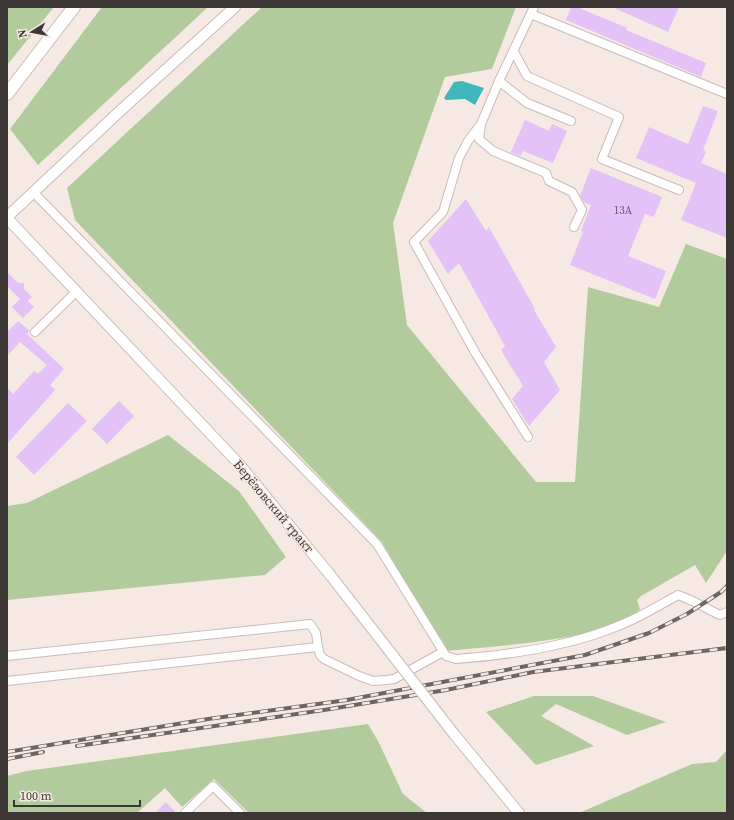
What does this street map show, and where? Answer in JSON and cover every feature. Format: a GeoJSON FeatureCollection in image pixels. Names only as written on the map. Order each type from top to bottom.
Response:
{"type":"FeatureCollection","features":[{"type":"Feature","properties":{"kind":"highway"},"geometry":{"type":"LineString","coordinates":[[7,94],[74,7]]}},
{"type":"Feature","properties":{"kind":"main road"},"geometry":{"type":"LineString","coordinates":[[7,218],[120,110],[236,7]]}},
{"type":"Feature","properties":{"kind":"main road","name":"Берёзовский тракт"},"geometry":{"type":"LineString","coordinates":[[7,218],[239,464],[331,576],[454,734],[519,813]]}},
{"type":"Feature","properties":{"kind":"street"},"geometry":{"type":"LineString","coordinates":[[528,437],[476,354],[414,242],[443,212],[459,158],[468,141],[481,124],[499,81],[533,10],[727,94]]}},
{"type":"Feature","properties":{"kind":"street"},"geometry":{"type":"LineString","coordinates":[[514,52],[527,76],[619,117],[602,159],[679,190]]}},
{"type":"Feature","properties":{"kind":"street"},"geometry":{"type":"LineString","coordinates":[[499,81],[527,103],[571,121]]}},
{"type":"Feature","properties":{"kind":"street"},"geometry":{"type":"LineString","coordinates":[[481,124],[479,139],[493,151],[546,173],[549,181],[572,192],[582,210],[574,226]]}},
{"type":"Feature","properties":{"kind":"street"},"geometry":{"type":"LineString","coordinates":[[34,193],[377,544],[443,652],[450,658],[456,659],[534,650],[588,637],[619,626],[678,596],[692,599],[698,605],[720,615],[727,612]]}},
{"type":"Feature","properties":{"kind":"street"},"geometry":{"type":"LineString","coordinates":[[36,332],[77,291]]}},
{"type":"Feature","properties":{"kind":"street"},"geometry":{"type":"LineString","coordinates":[[7,656],[310,624],[316,632],[320,654],[324,659],[374,681],[394,679],[443,652]]}},
{"type":"Feature","properties":{"kind":"street"},"geometry":{"type":"LineString","coordinates":[[7,681],[318,647]]}},
{"type":"Feature","properties":{"kind":"street"},"geometry":{"type":"LineString","coordinates":[[185,813],[213,786],[236,812]]}},
{"type":"Feature","properties":{"kind":"green space"},"geometry":{"type":"Polygon","coordinates":[[[7,7],[54,7],[7,65],[7,7]]]}},
{"type":"Feature","properties":{"kind":"green space"},"geometry":{"type":"Polygon","coordinates":[[[102,7],[208,7],[38,165],[10,129],[102,7]]]}},
{"type":"Feature","properties":{"kind":"green space"},"geometry":{"type":"Polygon","coordinates":[[[262,7],[516,7],[492,69],[445,77],[393,223],[407,325],[536,482],[575,482],[588,287],[659,307],[686,244],[727,259],[727,551],[706,583],[695,565],[641,596],[637,600],[640,609],[626,620],[605,628],[578,635],[548,640],[445,651],[382,542],[75,220],[67,188],[262,7]]]}},
{"type":"Feature","properties":{"kind":"green space"},"geometry":{"type":"Polygon","coordinates":[[[168,435],[239,491],[286,557],[265,575],[7,600],[7,506],[27,503],[168,435]]]}},
{"type":"Feature","properties":{"kind":"green space"},"geometry":{"type":"Polygon","coordinates":[[[534,696],[593,696],[666,722],[627,735],[556,704],[541,716],[594,746],[536,765],[486,712],[534,696]]]}},
{"type":"Feature","properties":{"kind":"green space"},"geometry":{"type":"Polygon","coordinates":[[[368,724],[378,741],[403,794],[427,813],[249,813],[214,779],[182,807],[165,788],[137,813],[7,813],[7,776],[27,771],[368,724]]]}},
{"type":"Feature","properties":{"kind":"green space"},"geometry":{"type":"Polygon","coordinates":[[[727,750],[727,813],[579,813],[692,764],[716,762],[727,750]]]}},
{"type":"Feature","properties":{"kind":"water"},"geometry":{"type":"Polygon","coordinates":[[[462,81],[484,88],[475,105],[465,99],[446,100],[444,98],[454,82],[462,81]]]}},
{"type":"Feature","properties":{"kind":"building"},"geometry":{"type":"Polygon","coordinates":[[[571,7],[577,7],[627,28],[626,30],[706,63],[701,77],[566,20],[571,7]]]}},
{"type":"Feature","properties":{"kind":"building"},"geometry":{"type":"Polygon","coordinates":[[[612,7],[679,7],[668,32],[612,7]]]}},
{"type":"Feature","properties":{"kind":"building"},"geometry":{"type":"Polygon","coordinates":[[[703,106],[718,111],[703,150],[706,152],[701,163],[727,174],[727,238],[681,220],[696,183],[636,158],[649,127],[688,144],[703,106]]]}},
{"type":"Feature","properties":{"kind":"building"},"geometry":{"type":"Polygon","coordinates":[[[525,120],[549,131],[552,124],[567,131],[553,163],[523,151],[520,156],[511,152],[525,120]]]}},
{"type":"Feature","properties":{"kind":"building"},"geometry":{"type":"Polygon","coordinates":[[[591,168],[662,197],[654,217],[645,214],[628,256],[666,271],[655,299],[570,265],[583,232],[581,231],[591,205],[584,202],[580,196],[591,168]]]}},
{"type":"Feature","properties":{"kind":"building"},"geometry":{"type":"Polygon","coordinates":[[[466,199],[486,231],[489,227],[556,347],[544,362],[560,390],[529,426],[512,399],[523,386],[501,350],[505,346],[459,263],[448,274],[428,241],[466,199]]]}},
{"type":"Feature","properties":{"kind":"building"},"geometry":{"type":"Polygon","coordinates":[[[7,272],[18,283],[24,283],[24,289],[32,297],[28,301],[34,307],[23,318],[12,307],[20,299],[7,286],[7,272]]]}},
{"type":"Feature","properties":{"kind":"building"},"geometry":{"type":"Polygon","coordinates":[[[18,321],[30,331],[27,334],[64,369],[50,385],[55,390],[7,444],[7,387],[13,394],[34,371],[38,374],[47,365],[20,342],[7,356],[7,332],[18,321]]]}},
{"type":"Feature","properties":{"kind":"building"},"geometry":{"type":"Polygon","coordinates":[[[119,401],[134,416],[107,444],[92,429],[119,401]]]}},
{"type":"Feature","properties":{"kind":"building"},"geometry":{"type":"Polygon","coordinates":[[[68,403],[87,421],[34,475],[16,457],[68,403]]]}},
{"type":"Feature","properties":{"kind":"building"},"geometry":{"type":"Polygon","coordinates":[[[166,802],[176,813],[155,813],[166,802]]]}},
{"type":"Feature","properties":{"kind":"railway"},"geometry":{"type":"LineString","coordinates":[[7,752],[208,719],[347,700],[585,655],[649,633],[687,614],[721,592],[727,586]]}},
{"type":"Feature","properties":{"kind":"railway"},"geometry":{"type":"LineString","coordinates":[[77,746],[324,710],[446,690],[533,672],[727,648]]}},
{"type":"Feature","properties":{"kind":"railway"},"geometry":{"type":"LineString","coordinates":[[7,759],[43,752]]}}]}
